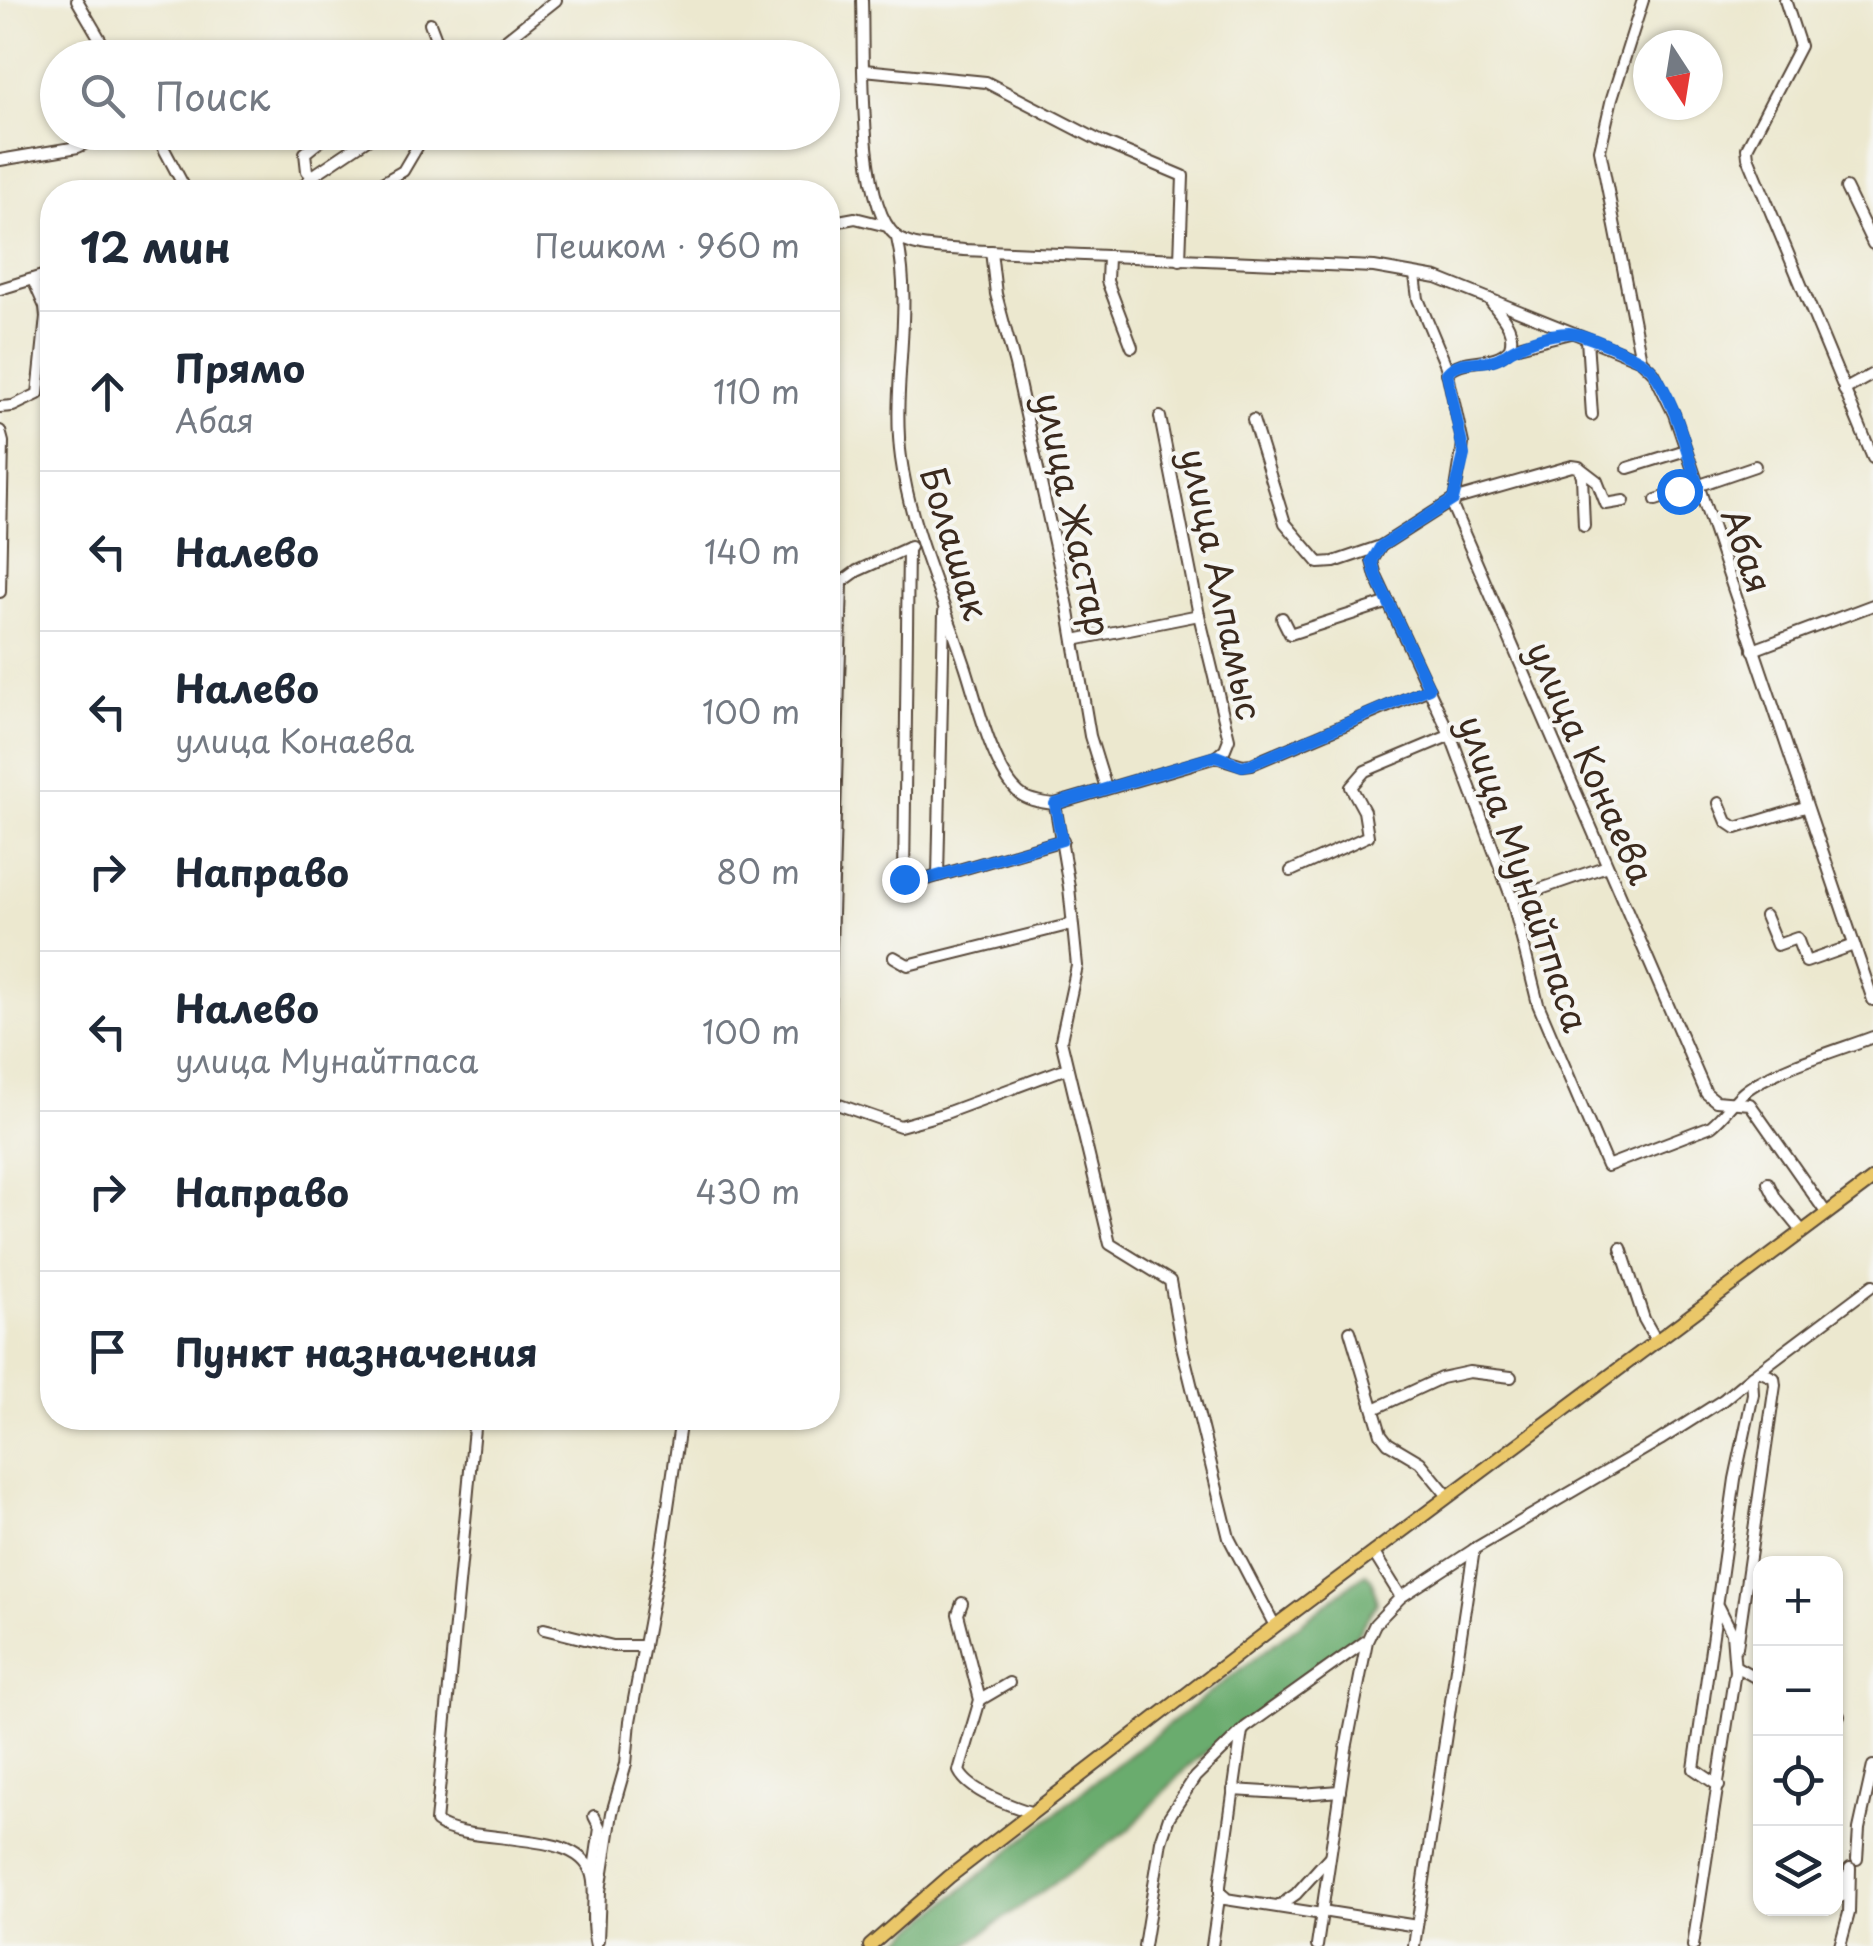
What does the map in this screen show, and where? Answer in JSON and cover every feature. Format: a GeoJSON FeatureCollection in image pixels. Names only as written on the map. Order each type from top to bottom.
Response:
{"type":"FeatureCollection","features":[{"type":"Feature","properties":{"kind":"main road"},"geometry":{"type":"LineString","coordinates":[[870,1946],[950,1877],[1275,1626],[1873,1179]]}},
{"type":"Feature","properties":{"kind":"street"},"geometry":{"type":"LineString","coordinates":[[77,0],[100,40]]}},
{"type":"Feature","properties":{"kind":"street"},"geometry":{"type":"LineString","coordinates":[[506,40],[556,0]]}},
{"type":"Feature","properties":{"kind":"street"},"geometry":{"type":"LineString","coordinates":[[862,0],[873,194],[880,218],[898,238],[938,248],[1374,267],[1437,278],[1641,360]]}},
{"type":"Feature","properties":{"kind":"street","name":"Абая"},"geometry":{"type":"LineString","coordinates":[[1643,0],[1600,150],[1641,360],[1662,386],[1686,450],[1873,1000]]}},
{"type":"Feature","properties":{"kind":"street"},"geometry":{"type":"LineString","coordinates":[[1785,0],[1800,46],[1747,148],[1748,157],[1873,458]]}},
{"type":"Feature","properties":{"kind":"street"},"geometry":{"type":"LineString","coordinates":[[430,22],[437,40]]}},
{"type":"Feature","properties":{"kind":"street"},"geometry":{"type":"LineString","coordinates":[[864,70],[986,82],[1100,140],[1183,176],[1180,260]]}},
{"type":"Feature","properties":{"kind":"street"},"geometry":{"type":"LineString","coordinates":[[0,160],[60,150]]}},
{"type":"Feature","properties":{"kind":"street"},"geometry":{"type":"LineString","coordinates":[[165,150],[181,180]]}},
{"type":"Feature","properties":{"kind":"street"},"geometry":{"type":"LineString","coordinates":[[309,150],[305,153],[307,171],[312,176]]}},
{"type":"Feature","properties":{"kind":"street"},"geometry":{"type":"LineString","coordinates":[[308,180],[351,150]]}},
{"type":"Feature","properties":{"kind":"street"},"geometry":{"type":"LineString","coordinates":[[388,180],[404,171],[416,150]]}},
{"type":"Feature","properties":{"kind":"street"},"geometry":{"type":"LineString","coordinates":[[1846,188],[1873,244]]}},
{"type":"Feature","properties":{"kind":"street"},"geometry":{"type":"LineString","coordinates":[[840,221],[854,218],[888,226]]}},
{"type":"Feature","properties":{"kind":"street","name":"Болашак"},"geometry":{"type":"LineString","coordinates":[[898,238],[906,296],[900,454],[914,545],[944,606],[990,746],[1018,792],[1055,804]]}},
{"type":"Feature","properties":{"kind":"street","name":"улица Жастар"},"geometry":{"type":"LineString","coordinates":[[991,251],[996,294],[1074,640],[1090,736],[1106,788]]}},
{"type":"Feature","properties":{"kind":"street"},"geometry":{"type":"LineString","coordinates":[[1108,257],[1107,281],[1132,347]]}},
{"type":"Feature","properties":{"kind":"street","name":"улица Конаева"},"geometry":{"type":"LineString","coordinates":[[1415,275],[1418,299],[1447,373],[1464,455],[1453,508],[1706,1093],[1716,1102],[1750,1104],[1827,1214]]}},
{"type":"Feature","properties":{"kind":"street"},"geometry":{"type":"LineString","coordinates":[[0,289],[40,278]]}},
{"type":"Feature","properties":{"kind":"street"},"geometry":{"type":"LineString","coordinates":[[33,280],[40,296]]}},
{"type":"Feature","properties":{"kind":"street"},"geometry":{"type":"LineString","coordinates":[[1488,298],[1511,329],[1510,348]]}},
{"type":"Feature","properties":{"kind":"street"},"geometry":{"type":"LineString","coordinates":[[1447,373],[1457,364],[1493,360],[1510,348],[1570,332]]}},
{"type":"Feature","properties":{"kind":"street"},"geometry":{"type":"LineString","coordinates":[[1587,339],[1592,415]]}},
{"type":"Feature","properties":{"kind":"street"},"geometry":{"type":"LineString","coordinates":[[0,408],[38,394],[40,374]]}},
{"type":"Feature","properties":{"kind":"street"},"geometry":{"type":"LineString","coordinates":[[1844,390],[1873,374]]}},
{"type":"Feature","properties":{"kind":"street","name":"улица Алпамыс"},"geometry":{"type":"LineString","coordinates":[[1160,418],[1199,614],[1229,739],[1216,756]]}},
{"type":"Feature","properties":{"kind":"street"},"geometry":{"type":"LineString","coordinates":[[1253,420],[1285,523],[1314,561],[1325,565],[1381,546],[1453,500],[1558,468],[1579,467],[1598,481],[1606,504],[1624,501]]}},
{"type":"Feature","properties":{"kind":"street"},"geometry":{"type":"LineString","coordinates":[[0,431],[4,442],[0,592]]}},
{"type":"Feature","properties":{"kind":"street"},"geometry":{"type":"LineString","coordinates":[[1628,468],[1686,450]]}},
{"type":"Feature","properties":{"kind":"street"},"geometry":{"type":"LineString","coordinates":[[1656,500],[1755,466]]}},
{"type":"Feature","properties":{"kind":"street"},"geometry":{"type":"LineString","coordinates":[[1579,467],[1584,526]]}},
{"type":"Feature","properties":{"kind":"street"},"geometry":{"type":"LineString","coordinates":[[840,649],[842,583],[857,571],[914,545],[904,879],[910,884],[1062,840]]}},
{"type":"Feature","properties":{"kind":"street","name":"улица Мунайтпаса"},"geometry":{"type":"LineString","coordinates":[[1381,546],[1372,561],[1450,735],[1512,899],[1538,1004],[1607,1166],[1711,1126],[1736,1102]]}},
{"type":"Feature","properties":{"kind":"street"},"geometry":{"type":"LineString","coordinates":[[1282,618],[1290,634],[1389,602]]}},
{"type":"Feature","properties":{"kind":"street"},"geometry":{"type":"LineString","coordinates":[[1753,650],[1873,605]]}},
{"type":"Feature","properties":{"kind":"street"},"geometry":{"type":"LineString","coordinates":[[938,876],[944,606]]}},
{"type":"Feature","properties":{"kind":"street"},"geometry":{"type":"LineString","coordinates":[[1074,640],[1199,614]]}},
{"type":"Feature","properties":{"kind":"street"},"geometry":{"type":"LineString","coordinates":[[1275,1626],[1229,1538],[1182,1347],[1170,1280],[1110,1244],[1061,1040],[1077,966],[1055,804],[1216,756],[1242,766],[1252,764],[1429,688]]}},
{"type":"Feature","properties":{"kind":"street"},"geometry":{"type":"LineString","coordinates":[[1291,871],[1368,836],[1364,811],[1352,787],[1356,780],[1450,735]]}},
{"type":"Feature","properties":{"kind":"street"},"geometry":{"type":"LineString","coordinates":[[1720,803],[1728,822],[1736,828],[1805,807]]}},
{"type":"Feature","properties":{"kind":"street"},"geometry":{"type":"LineString","coordinates":[[1512,899],[1607,866]]}},
{"type":"Feature","properties":{"kind":"street"},"geometry":{"type":"LineString","coordinates":[[1764,916],[1777,946],[1797,938],[1806,962],[1854,945]]}},
{"type":"Feature","properties":{"kind":"street"},"geometry":{"type":"LineString","coordinates":[[894,957],[908,965],[1072,924]]}},
{"type":"Feature","properties":{"kind":"street"},"geometry":{"type":"LineString","coordinates":[[1736,1102],[1743,1092],[1776,1075],[1873,1037]]}},
{"type":"Feature","properties":{"kind":"street"},"geometry":{"type":"LineString","coordinates":[[840,1106],[900,1126],[1067,1068]]}},
{"type":"Feature","properties":{"kind":"street"},"geometry":{"type":"LineString","coordinates":[[1768,1183],[1803,1232]]}},
{"type":"Feature","properties":{"kind":"street"},"geometry":{"type":"LineString","coordinates":[[1621,1248],[1644,1320],[1657,1342]]}},
{"type":"Feature","properties":{"kind":"street"},"geometry":{"type":"LineString","coordinates":[[1317,1946],[1367,1641],[1375,1624],[1401,1597],[1474,1549],[1723,1400],[1873,1285]]}},
{"type":"Feature","properties":{"kind":"street"},"geometry":{"type":"LineString","coordinates":[[1350,1331],[1381,1434],[1388,1443],[1420,1462],[1448,1496]]}},
{"type":"Feature","properties":{"kind":"street"},"geometry":{"type":"LineString","coordinates":[[1374,1408],[1455,1375],[1469,1372],[1512,1377]]}},
{"type":"Feature","properties":{"kind":"street"},"geometry":{"type":"LineString","coordinates":[[1719,1786],[1694,1769],[1735,1479],[1756,1374]]}},
{"type":"Feature","properties":{"kind":"street"},"geometry":{"type":"LineString","coordinates":[[1692,1946],[1719,1786],[1776,1385],[1774,1378],[1756,1374]]}},
{"type":"Feature","properties":{"kind":"street"},"geometry":{"type":"LineString","coordinates":[[474,1430],[436,1822],[453,1832],[553,1845],[571,1852],[589,1868],[592,1876]]}},
{"type":"Feature","properties":{"kind":"street"},"geometry":{"type":"LineString","coordinates":[[597,1946],[600,1891],[612,1813],[626,1764],[680,1430]]}},
{"type":"Feature","properties":{"kind":"street"},"geometry":{"type":"LineString","coordinates":[[1414,1946],[1474,1549]]}},
{"type":"Feature","properties":{"kind":"street"},"geometry":{"type":"LineString","coordinates":[[1373,1552],[1401,1597]]}},
{"type":"Feature","properties":{"kind":"street"},"geometry":{"type":"LineString","coordinates":[[1718,1601],[1732,1632],[1735,1662],[1753,1675]]}},
{"type":"Feature","properties":{"kind":"street"},"geometry":{"type":"LineString","coordinates":[[962,1603],[958,1614],[980,1700],[959,1770],[962,1778],[1033,1813]]}},
{"type":"Feature","properties":{"kind":"street"},"geometry":{"type":"LineString","coordinates":[[544,1629],[612,1646],[644,1646]]}},
{"type":"Feature","properties":{"kind":"street"},"geometry":{"type":"LineString","coordinates":[[1144,1946],[1158,1848],[1169,1817],[1195,1777],[1243,1730],[1367,1641]]}},
{"type":"Feature","properties":{"kind":"street"},"geometry":{"type":"LineString","coordinates":[[980,1700],[1009,1683]]}},
{"type":"Feature","properties":{"kind":"street"},"geometry":{"type":"LineString","coordinates":[[1212,1946],[1243,1730]]}},
{"type":"Feature","properties":{"kind":"street"},"geometry":{"type":"LineString","coordinates":[[1840,1946],[1873,1766]]}},
{"type":"Feature","properties":{"kind":"street"},"geometry":{"type":"LineString","coordinates":[[1233,1790],[1301,1794],[1340,1791]]}},
{"type":"Feature","properties":{"kind":"street"},"geometry":{"type":"LineString","coordinates":[[594,1816],[600,1828],[592,1876],[591,1925],[597,1946]]}},
{"type":"Feature","properties":{"kind":"street"},"geometry":{"type":"LineString","coordinates":[[1279,1906],[1296,1894],[1331,1855]]}},
{"type":"Feature","properties":{"kind":"street"},"geometry":{"type":"LineString","coordinates":[[1843,1893],[1854,1860]]}},
{"type":"Feature","properties":{"kind":"street"},"geometry":{"type":"LineString","coordinates":[[1222,1896],[1417,1926]]}},
{"type":"Feature","properties":{"kind":"street"},"geometry":{"type":"LineString","coordinates":[[1215,1929],[1223,1911],[1242,1900]]}},
{"type":"Feature","properties":{"kind":"green space"},"geometry":{"type":"Polygon","coordinates":[[[1366,1573],[1372,1580],[1377,1603],[1355,1637],[1187,1767],[1130,1829],[965,1946],[893,1946],[1094,1782],[1366,1573]]]}},
{"type":"Feature","properties":{"kind":"route"},"geometry":{"type":"LineString","coordinates":[[904,879],[910,884],[1062,840],[1055,804],[1216,756],[1242,766],[1252,764],[1429,688],[1372,561],[1381,546],[1453,500],[1464,455],[1447,373],[1457,364],[1493,360],[1510,348],[1570,332],[1648,364],[1674,414],[1698,486],[1679,491]]}}]}
